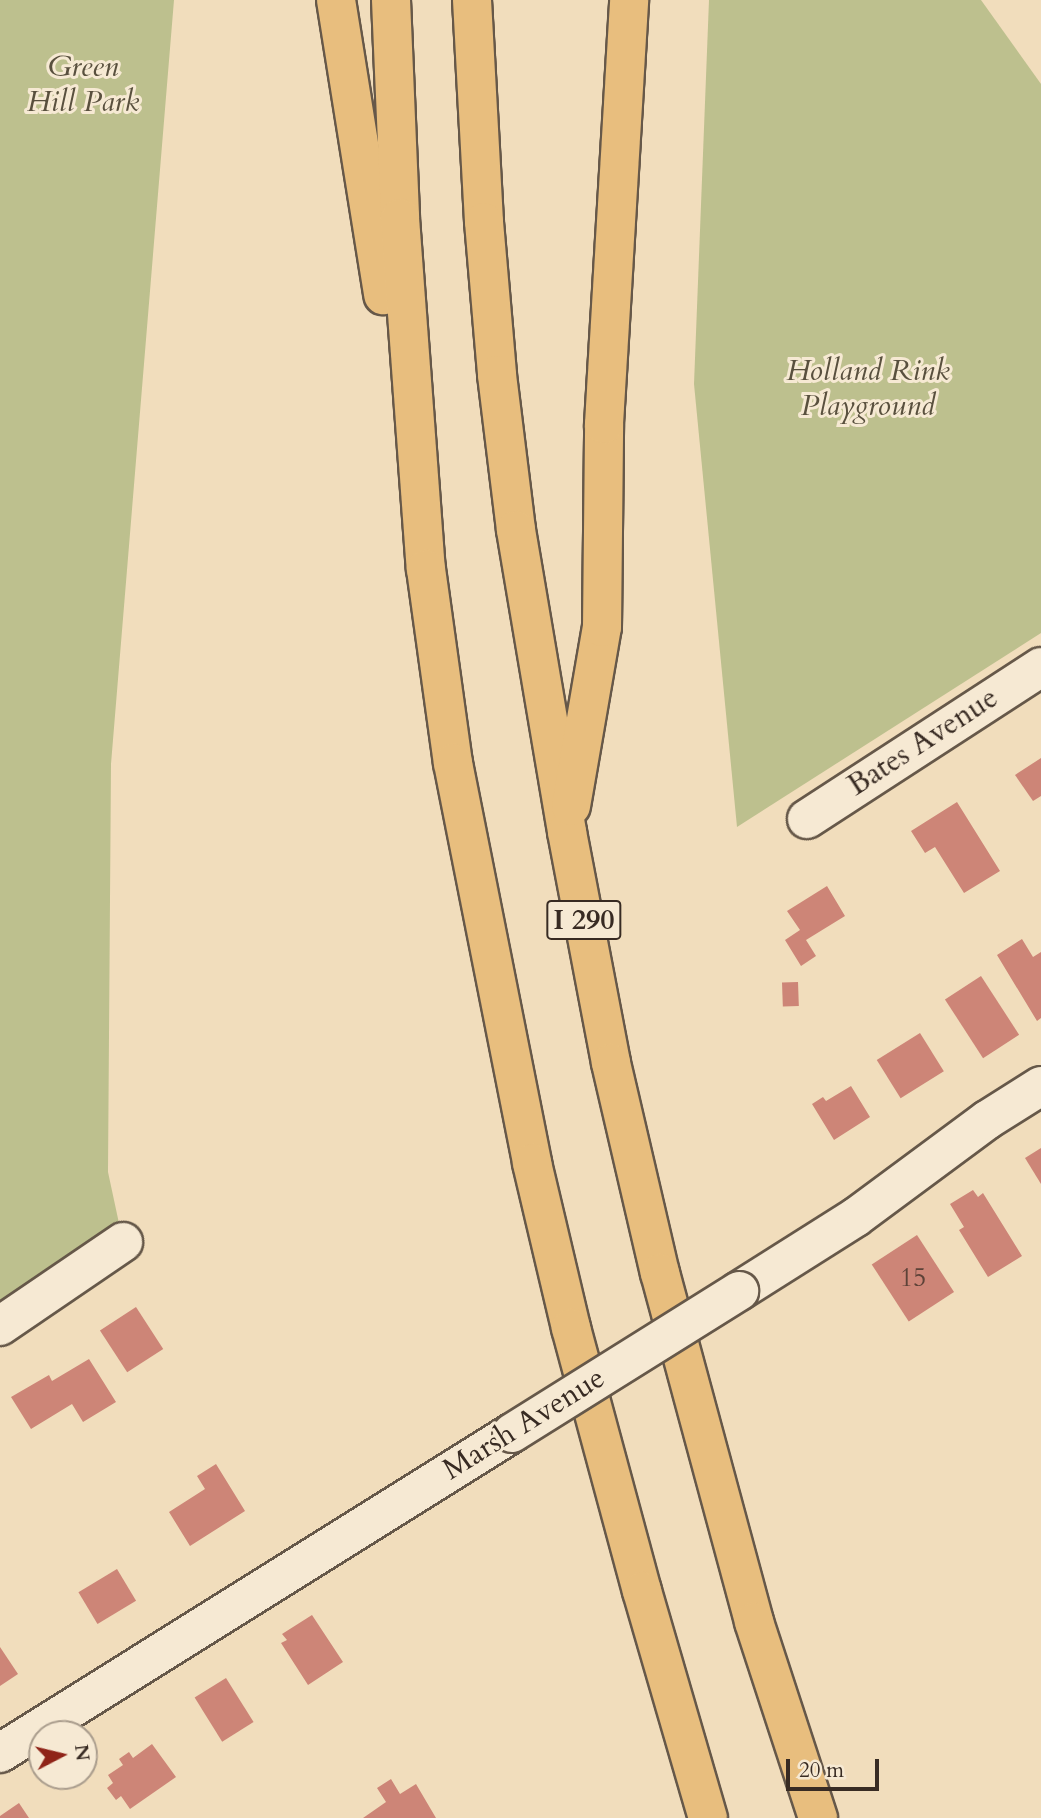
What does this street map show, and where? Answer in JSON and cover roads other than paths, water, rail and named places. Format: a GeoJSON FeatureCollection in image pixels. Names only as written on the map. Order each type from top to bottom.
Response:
{"type":"FeatureCollection","features":[{"type":"Feature","properties":{"kind":"highway"},"geometry":{"type":"LineString","coordinates":[[336,0],[426,569],[453,763],[533,1163],[578,1354],[642,1591],[708,1818]]}},
{"type":"Feature","properties":{"kind":"highway"},"geometry":{"type":"LineString","coordinates":[[391,0],[400,218],[426,569]]}},
{"type":"Feature","properties":{"kind":"highway","name":"I 290"},"geometry":{"type":"LineString","coordinates":[[472,0],[484,222],[497,375],[516,530],[567,832],[611,1063],[660,1273],[754,1622],[818,1818]]}},
{"type":"Feature","properties":{"kind":"highway"},"geometry":{"type":"LineString","coordinates":[[567,832],[602,627],[605,410],[629,0]]}},
{"type":"Feature","properties":{"kind":"street","name":"Bates Avenue"},"geometry":{"type":"LineString","coordinates":[[807,819],[1041,667]]}},
{"type":"Feature","properties":{"kind":"street","name":"Marsh Avenue"},"geometry":{"type":"LineString","coordinates":[[0,1753],[856,1217],[988,1120],[1041,1086]]}},
{"type":"Feature","properties":{"kind":"street"},"geometry":{"type":"LineString","coordinates":[[0,1326],[123,1242]]}},
{"type":"Feature","properties":{"kind":"park label","name":"Green Hill Park"},"geometry":{"type":"Point","coordinates":[83,84]}},
{"type":"Feature","properties":{"kind":"park label","name":"Holland Rink Playground"},"geometry":{"type":"Point","coordinates":[868,388]}}]}
